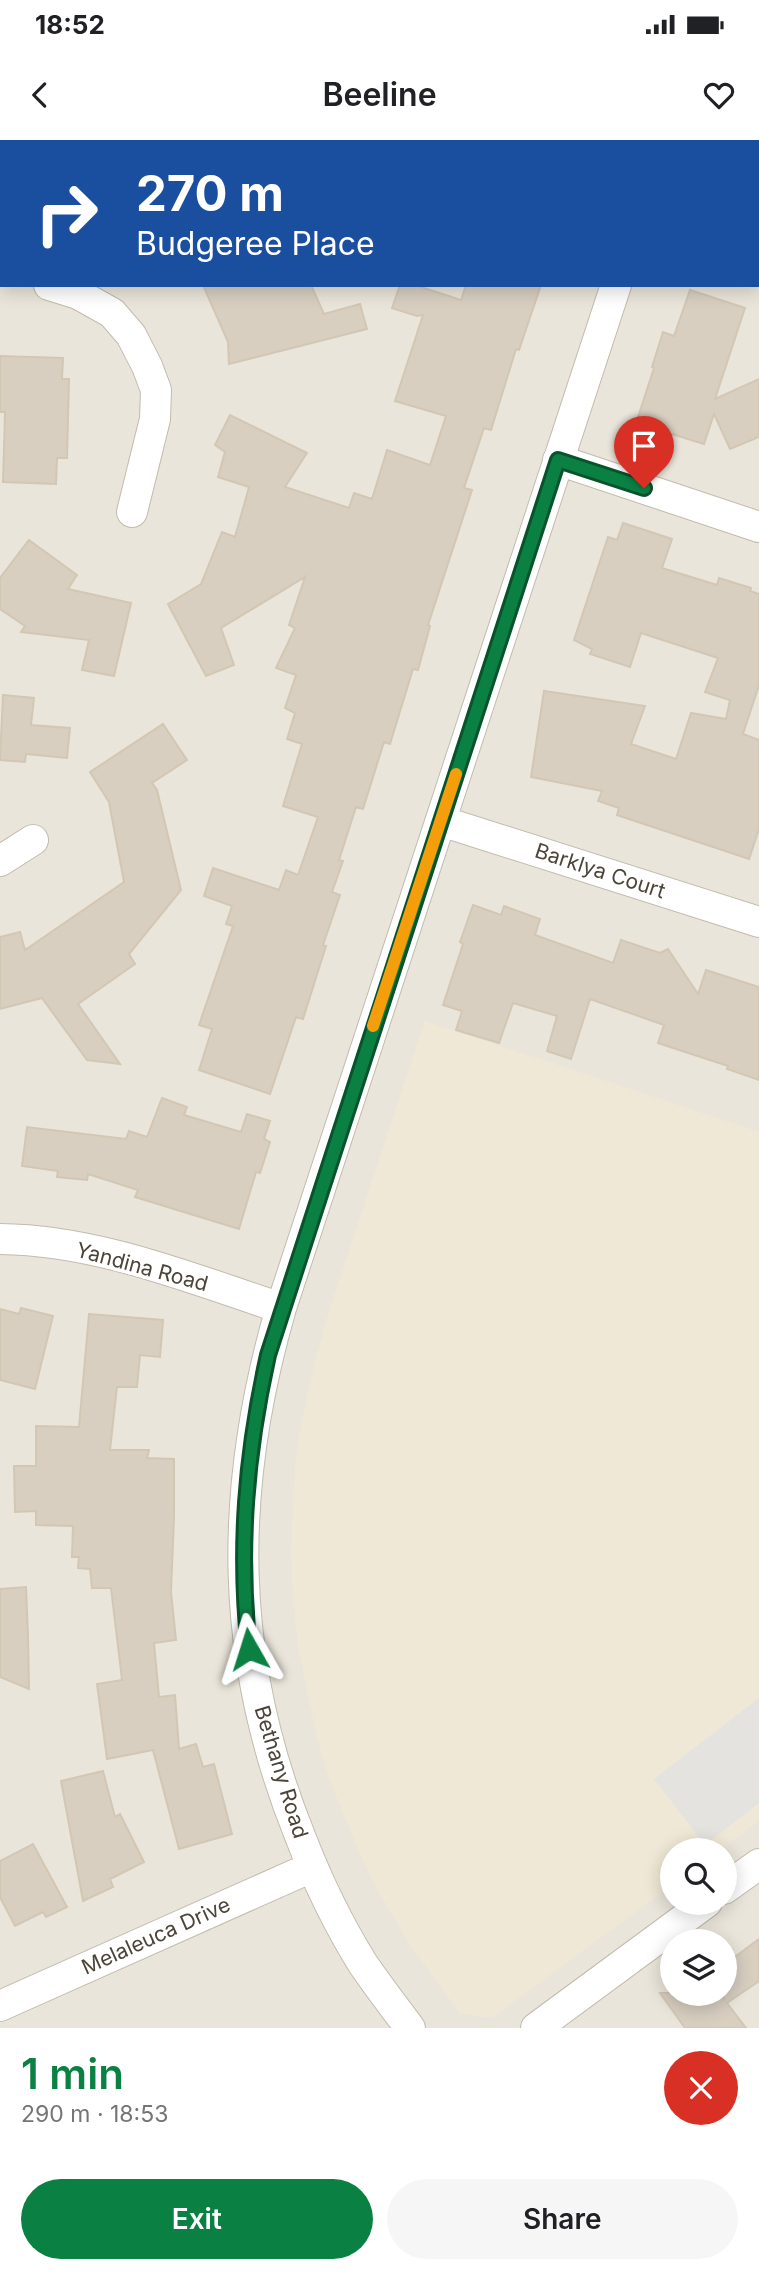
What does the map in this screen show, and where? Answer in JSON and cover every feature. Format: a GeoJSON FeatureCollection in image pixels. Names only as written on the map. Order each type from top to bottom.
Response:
{"type":"FeatureCollection","features":[{"type":"Feature","properties":{"kind":"street"},"geometry":{"type":"LineString","coordinates":[[55,287],[78,294],[112,313],[131,335],[156,390],[155,419],[132,512]]}},
{"type":"Feature","properties":{"kind":"street","name":"Bethany Road"},"geometry":{"type":"LineString","coordinates":[[410,2028],[363,1963],[341,1926],[312,1867],[286,1803],[267,1740],[252,1672],[244,1602],[243,1530],[247,1471],[255,1412],[281,1308],[614,287]]}},
{"type":"Feature","properties":{"kind":"street"},"geometry":{"type":"LineString","coordinates":[[558,460],[759,527]]}},
{"type":"Feature","properties":{"kind":"street","name":"Barklya Court"},"geometry":{"type":"LineString","coordinates":[[441,821],[759,922]]}},
{"type":"Feature","properties":{"kind":"street"},"geometry":{"type":"LineString","coordinates":[[0,861],[33,840]]}},
{"type":"Feature","properties":{"kind":"street","name":"Yandina Road"},"geometry":{"type":"LineString","coordinates":[[0,1240],[95,1250],[281,1308]]}},
{"type":"Feature","properties":{"kind":"street"},"geometry":{"type":"LineString","coordinates":[[737,1880],[759,1864]]}},
{"type":"Feature","properties":{"kind":"street","name":"Melaleuca Drive"},"geometry":{"type":"LineString","coordinates":[[0,2006],[312,1867]]}},
{"type":"Feature","properties":{"kind":"street"},"geometry":{"type":"LineString","coordinates":[[537,2028],[689,1915]]}},
{"type":"Feature","properties":{"kind":"shaded area"},"geometry":{"type":"Polygon","coordinates":[[[0,287],[759,287],[759,2028],[0,2028],[0,287]]]}},
{"type":"Feature","properties":{"kind":"shaded area"},"geometry":{"type":"Polygon","coordinates":[[[425,1021],[759,1132],[759,1821],[736,1838],[660,1838],[660,1894],[492,2018],[460,2013],[412,1948],[377,1889],[358,1850],[328,1776],[315,1729],[298,1646],[291,1552],[295,1467],[300,1431],[328,1315],[425,1021]]]}},
{"type":"Feature","properties":{"kind":"shaded area"},"geometry":{"type":"Polygon","coordinates":[[[759,1698],[759,1803],[714,1838],[700,1838],[654,1779],[759,1698]]]}},
{"type":"Feature","properties":{"kind":"building"},"geometry":{"type":"Polygon","coordinates":[[[204,287],[312,287],[324,314],[360,304],[367,329],[229,364],[228,342],[204,287]]]}},
{"type":"Feature","properties":{"kind":"building"},"geometry":{"type":"Polygon","coordinates":[[[399,287],[421,287],[461,300],[465,287],[540,287],[519,350],[516,349],[491,430],[484,428],[464,488],[472,490],[428,625],[430,626],[418,670],[413,669],[390,744],[384,742],[363,809],[356,807],[339,860],[343,861],[332,892],[340,895],[323,945],[326,946],[303,1019],[296,1017],[270,1094],[199,1070],[212,1029],[199,1025],[233,926],[226,924],[232,906],[204,896],[213,868],[279,890],[286,870],[298,875],[318,817],[283,806],[302,744],[287,739],[295,713],[285,708],[296,675],[276,668],[295,628],[289,625],[305,577],[221,628],[234,665],[206,676],[168,604],[201,584],[222,532],[235,537],[249,487],[218,477],[225,452],[215,445],[230,415],[307,453],[285,487],[349,508],[354,493],[372,499],[387,450],[430,465],[446,416],[395,401],[423,315],[417,316],[392,308],[399,287]]]}},
{"type":"Feature","properties":{"kind":"building"},"geometry":{"type":"Polygon","coordinates":[[[690,290],[745,308],[715,399],[759,379],[759,437],[730,449],[714,414],[704,444],[636,423],[663,332],[674,336],[690,290]]]}},
{"type":"Feature","properties":{"kind":"building"},"geometry":{"type":"Polygon","coordinates":[[[0,356],[63,358],[62,379],[69,379],[67,458],[57,458],[56,484],[3,482],[5,412],[0,412],[0,356]]]}},
{"type":"Feature","properties":{"kind":"building"},"geometry":{"type":"Polygon","coordinates":[[[623,523],[672,539],[662,568],[717,585],[719,578],[751,588],[750,591],[759,594],[759,685],[743,734],[759,740],[759,829],[749,859],[617,815],[619,808],[598,801],[602,791],[531,777],[544,691],[645,706],[631,744],[676,759],[691,713],[726,719],[730,700],[705,692],[718,658],[641,633],[630,667],[590,654],[592,649],[574,640],[608,537],[617,540],[623,523]]]}},
{"type":"Feature","properties":{"kind":"building"},"geometry":{"type":"Polygon","coordinates":[[[29,540],[77,575],[68,589],[131,603],[114,676],[82,670],[89,640],[21,632],[25,626],[0,609],[0,578],[29,540]]]}},
{"type":"Feature","properties":{"kind":"building"},"geometry":{"type":"Polygon","coordinates":[[[3,695],[34,698],[31,725],[70,728],[67,758],[26,754],[25,762],[0,760],[3,695]]]}},
{"type":"Feature","properties":{"kind":"building"},"geometry":{"type":"Polygon","coordinates":[[[163,724],[187,760],[152,783],[157,790],[181,890],[129,954],[135,964],[78,1004],[120,1064],[87,1060],[42,998],[0,1009],[0,937],[20,932],[25,950],[124,882],[109,802],[90,772],[163,724]]]}},
{"type":"Feature","properties":{"kind":"building"},"geometry":{"type":"Polygon","coordinates":[[[473,905],[501,915],[504,906],[540,919],[535,935],[613,963],[621,940],[660,953],[668,949],[698,994],[706,970],[759,987],[759,1080],[727,1069],[728,1066],[658,1043],[664,1025],[590,999],[571,1059],[547,1051],[557,1016],[513,1003],[499,1043],[456,1030],[462,1011],[443,1005],[473,905]]]}},
{"type":"Feature","properties":{"kind":"building"},"geometry":{"type":"Polygon","coordinates":[[[162,1098],[187,1107],[184,1115],[241,1132],[247,1114],[270,1121],[264,1139],[270,1142],[260,1173],[256,1172],[239,1229],[135,1197],[138,1190],[88,1174],[87,1180],[57,1177],[58,1171],[22,1166],[27,1127],[126,1139],[129,1131],[147,1137],[162,1098]]]}},
{"type":"Feature","properties":{"kind":"building"},"geometry":{"type":"Polygon","coordinates":[[[21,1308],[53,1316],[35,1389],[0,1380],[0,1309],[19,1314],[21,1308]]]}},
{"type":"Feature","properties":{"kind":"building"},"geometry":{"type":"Polygon","coordinates":[[[89,1314],[163,1320],[160,1357],[140,1355],[137,1387],[117,1387],[110,1450],[149,1450],[147,1458],[174,1459],[171,1592],[176,1640],[154,1643],[159,1697],[175,1695],[179,1749],[196,1744],[203,1767],[214,1764],[232,1834],[179,1849],[153,1750],[107,1759],[97,1684],[122,1680],[111,1588],[92,1588],[90,1569],[78,1568],[79,1557],[72,1557],[73,1526],[36,1525],[36,1511],[15,1512],[14,1466],[36,1466],[36,1426],[79,1427],[89,1314]]]}},
{"type":"Feature","properties":{"kind":"building"},"geometry":{"type":"Polygon","coordinates":[[[26,1587],[29,1689],[0,1677],[0,1589],[26,1587]]]}},
{"type":"Feature","properties":{"kind":"building"},"geometry":{"type":"Polygon","coordinates":[[[103,1771],[115,1817],[120,1814],[144,1862],[110,1879],[113,1887],[83,1901],[61,1781],[103,1771]]]}},
{"type":"Feature","properties":{"kind":"building"},"geometry":{"type":"Polygon","coordinates":[[[33,1844],[67,1907],[46,1917],[43,1912],[15,1926],[0,1897],[0,1861],[33,1844]]]}},
{"type":"Feature","properties":{"kind":"building"},"geometry":{"type":"Polygon","coordinates":[[[759,1939],[759,1981],[737,1996],[737,1955],[759,1939]]]}},
{"type":"Feature","properties":{"kind":"building"},"geometry":{"type":"Polygon","coordinates":[[[669,2006],[729,2006],[746,2028],[685,2028],[669,2006]]]}},
{"type":"Feature","properties":{"kind":"slow traffic"},"geometry":{"type":"LineString","coordinates":[[373,1026],[456,774]]}},
{"type":"Feature","properties":{"kind":"route"},"geometry":{"type":"LineString","coordinates":[[249,1649],[244,1602],[243,1530],[255,1412],[268,1355],[281,1308],[558,460],[644,488]]}}]}
